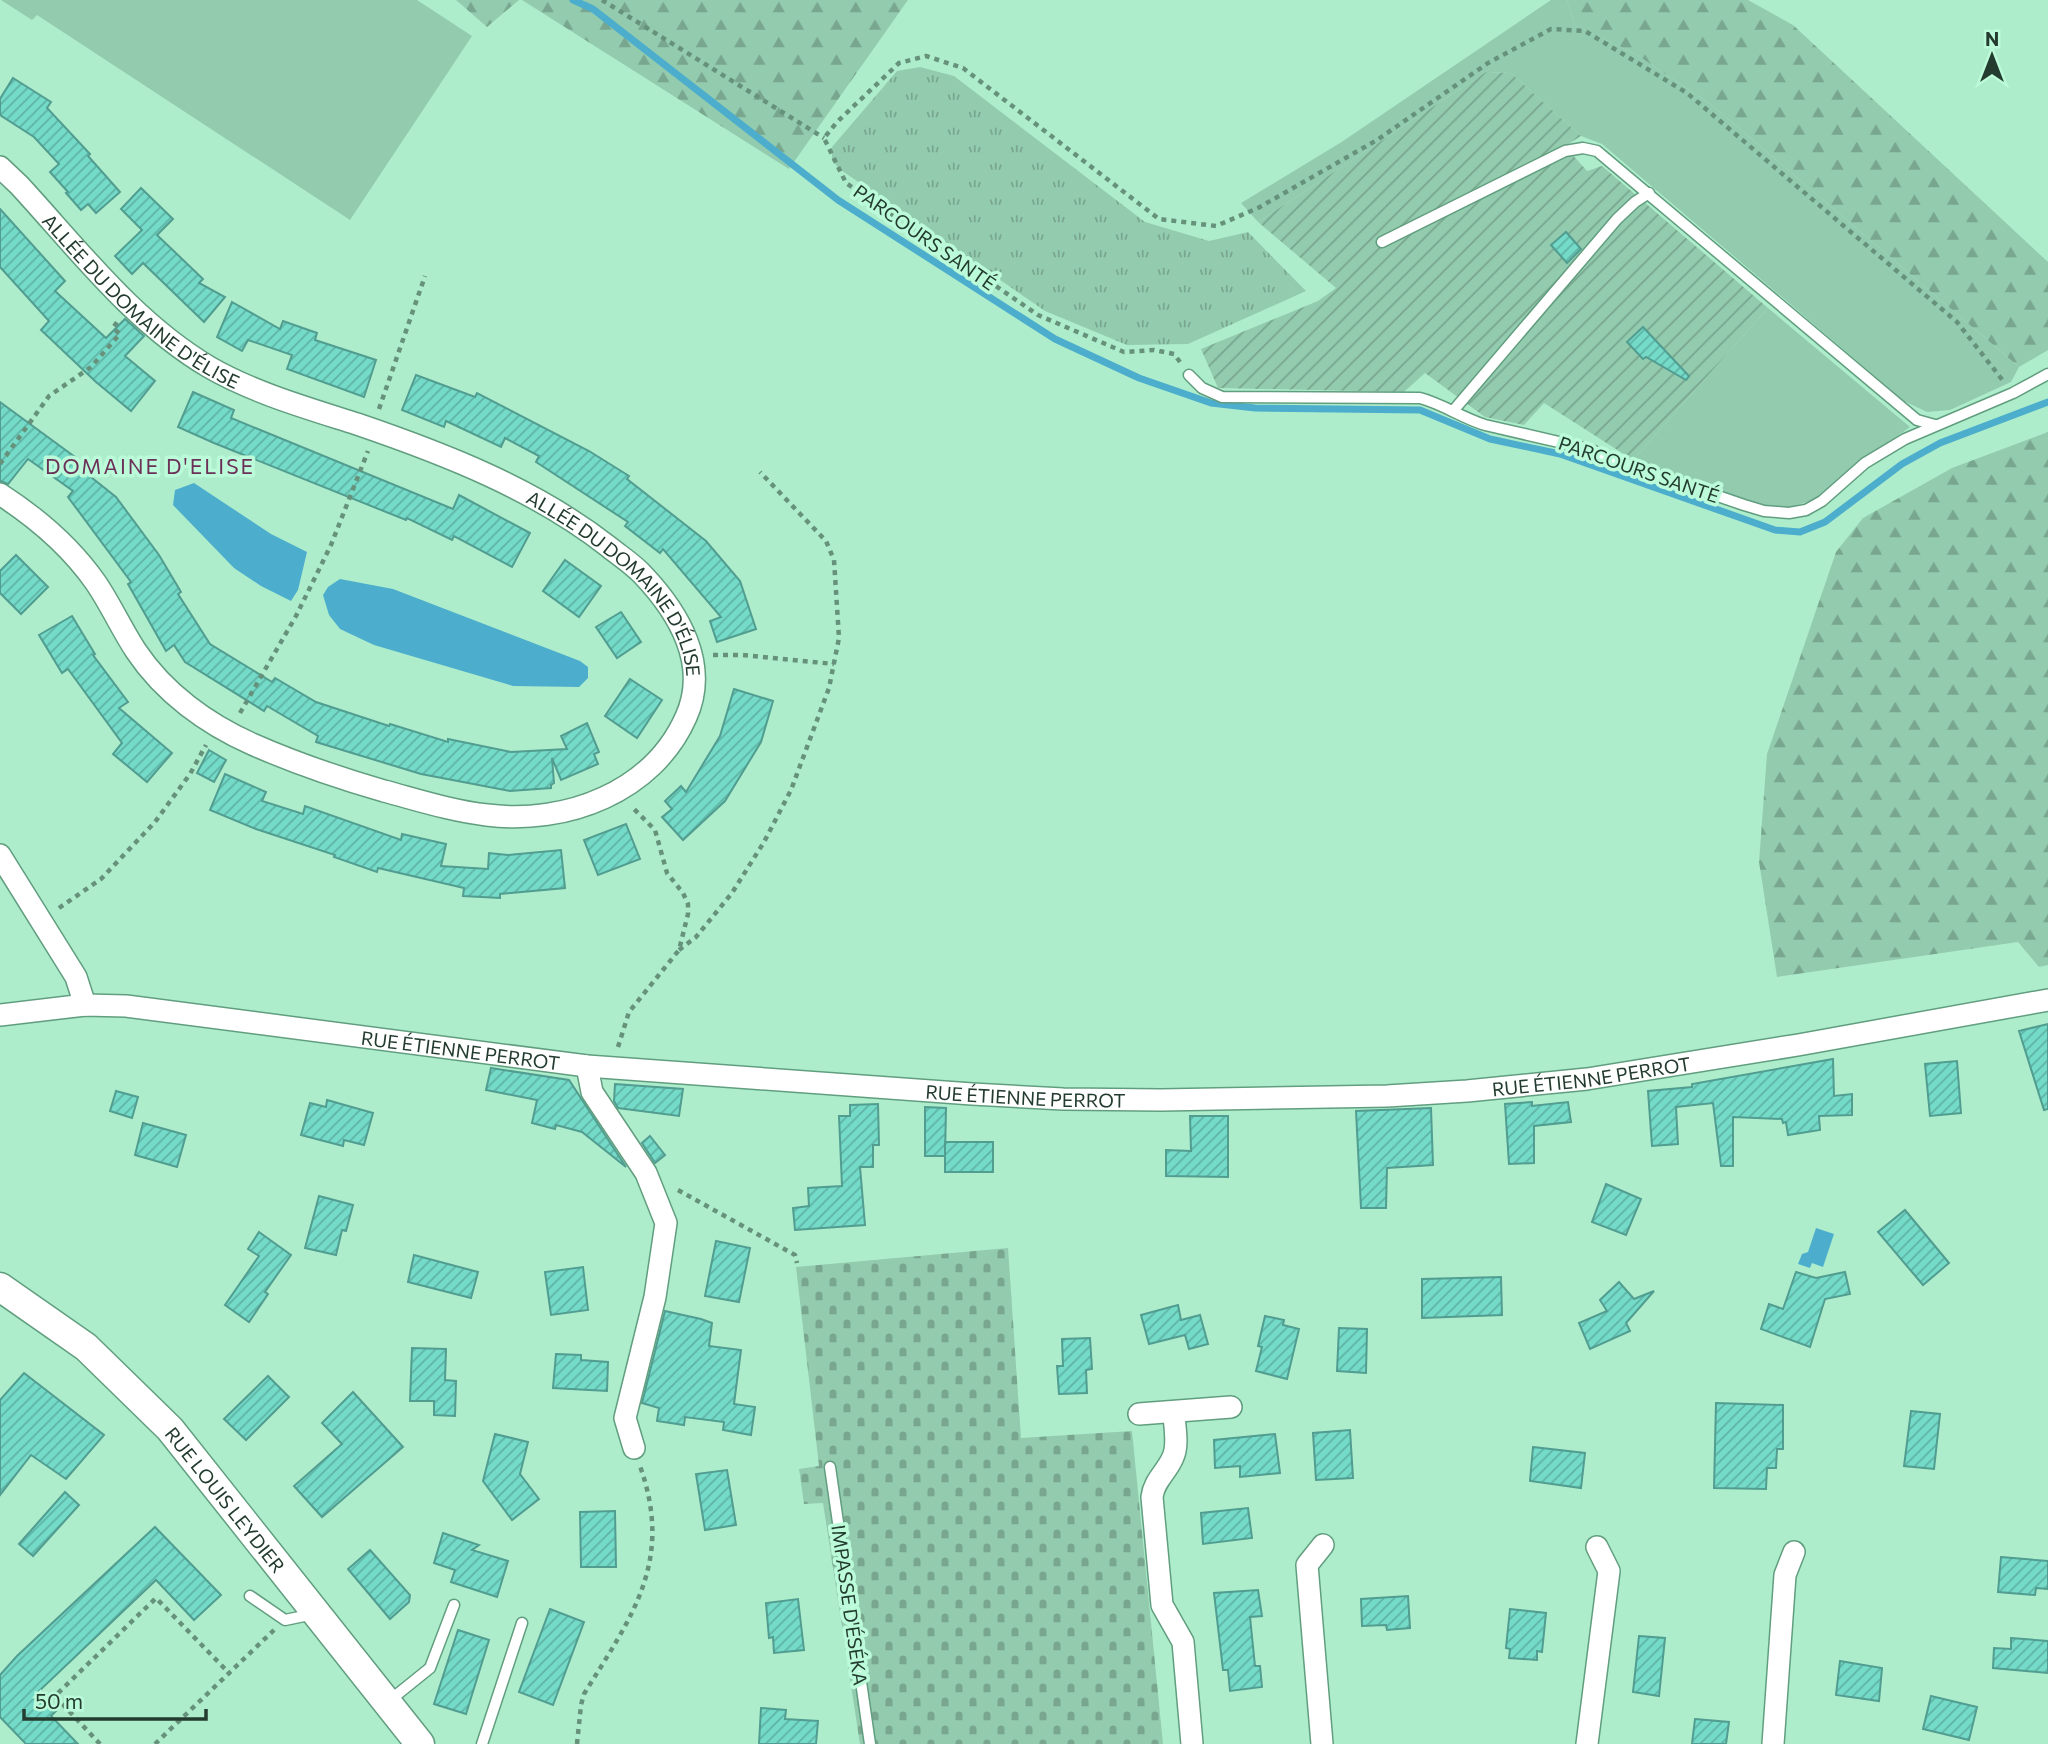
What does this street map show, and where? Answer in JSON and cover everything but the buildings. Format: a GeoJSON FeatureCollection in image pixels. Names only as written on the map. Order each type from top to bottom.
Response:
{"type":"FeatureCollection","features":[{"type":"Feature","properties":{"kind":"street","name":"ALLÉE DU DOMAINE D'ÉLISE"},"geometry":{"type":"LineString","coordinates":[[0,167],[129,305],[152,326],[212,368],[303,407],[455,460],[520,492],[586,530],[638,570],[666,601],[684,630],[691,659],[693,698],[686,717],[665,752],[636,782],[577,807],[546,814],[491,816],[422,802],[343,779],[296,762],[220,728],[192,709],[154,676],[80,562],[26,511],[0,494]]}},
{"type":"Feature","properties":{"kind":"street"},"geometry":{"type":"LineString","coordinates":[[0,855],[76,977],[85,1005]]}},
{"type":"Feature","properties":{"kind":"street","name":"RUE ÉTIENNE PERROT"},"geometry":{"type":"LineString","coordinates":[[0,1015],[85,1005],[172,1010],[440,1049],[587,1066],[1062,1099],[1387,1096],[1509,1087],[1638,1072],[2048,1000]]}},
{"type":"Feature","properties":{"kind":"street"},"geometry":{"type":"LineString","coordinates":[[587,1066],[592,1092],[646,1173],[666,1223],[655,1297],[625,1418],[634,1448]]}},
{"type":"Feature","properties":{"kind":"street","name":"RUE LOUIS LEYDIER"},"geometry":{"type":"LineString","coordinates":[[0,1287],[86,1347],[170,1429],[420,1744]]}},
{"type":"Feature","properties":{"kind":"street"},"geometry":{"type":"LineString","coordinates":[[1139,1414],[1231,1407]]}},
{"type":"Feature","properties":{"kind":"street"},"geometry":{"type":"LineString","coordinates":[[1174,1412],[1176,1449],[1172,1460],[1153,1486],[1152,1497],[1162,1605],[1183,1642],[1192,1744]]}},
{"type":"Feature","properties":{"kind":"street"},"geometry":{"type":"LineString","coordinates":[[1321,1744],[1307,1565],[1323,1545]]}},
{"type":"Feature","properties":{"kind":"street"},"geometry":{"type":"LineString","coordinates":[[1587,1744],[1609,1572],[1597,1547]]}},
{"type":"Feature","properties":{"kind":"street"},"geometry":{"type":"LineString","coordinates":[[1773,1744],[1785,1575],[1794,1552]]}},
{"type":"Feature","properties":{"kind":"lane"},"geometry":{"type":"LineString","coordinates":[[1382,242],[1565,151],[1583,148],[1597,151],[1917,420],[1935,425]]}},
{"type":"Feature","properties":{"kind":"lane"},"geometry":{"type":"LineString","coordinates":[[1453,411],[1617,219],[1649,193]]}},
{"type":"Feature","properties":{"kind":"lane","name":"PARCOURS SANTÉ"},"geometry":{"type":"LineString","coordinates":[[1189,375],[1202,388],[1222,397],[1420,398],[1439,403],[1485,425],[1590,449],[1630,466],[1744,505],[1764,511],[1789,513],[1806,510],[1822,501],[1881,452],[1935,425],[2013,393],[2048,374]]}},
{"type":"Feature","properties":{"kind":"lane","name":"IMPASSE D'ÉSÉKA"},"geometry":{"type":"LineString","coordinates":[[830,1467],[870,1744]]}},
{"type":"Feature","properties":{"kind":"lane"},"geometry":{"type":"LineString","coordinates":[[250,1596],[285,1620],[317,1614]]}},
{"type":"Feature","properties":{"kind":"lane"},"geometry":{"type":"LineString","coordinates":[[388,1703],[430,1668],[454,1605]]}},
{"type":"Feature","properties":{"kind":"lane"},"geometry":{"type":"LineString","coordinates":[[482,1744],[522,1623]]}},
{"type":"Feature","properties":{"kind":"path"},"geometry":{"type":"LineString","coordinates":[[602,0],[824,138],[837,122],[899,63],[926,56],[963,68],[1159,219],[1216,226],[1258,208],[1377,140],[1488,63],[1530,40],[1551,29],[1585,31],[1687,93],[1957,322],[2013,393]]}},
{"type":"Feature","properties":{"kind":"path","name":"PARCOURS SANTÉ"},"geometry":{"type":"LineString","coordinates":[[824,138],[846,183],[1038,315],[1124,352],[1154,350],[1174,354],[1189,375]]}},
{"type":"Feature","properties":{"kind":"path"},"geometry":{"type":"LineString","coordinates":[[41,921],[101,879],[124,856],[173,798],[211,737],[240,714],[296,616],[331,545],[371,443],[376,417],[425,276]]}},
{"type":"Feature","properties":{"kind":"path"},"geometry":{"type":"LineString","coordinates":[[0,464],[49,396],[91,366],[120,334],[113,328],[129,305]]}},
{"type":"Feature","properties":{"kind":"path"},"geometry":{"type":"LineString","coordinates":[[611,1068],[629,1012],[679,950],[695,937],[732,893],[764,842],[791,790],[829,688],[839,638],[834,560],[826,541],[760,472]]}},
{"type":"Feature","properties":{"kind":"path"},"geometry":{"type":"LineString","coordinates":[[691,659],[708,654],[743,654],[834,664]]}},
{"type":"Feature","properties":{"kind":"path"},"geometry":{"type":"LineString","coordinates":[[619,791],[655,830],[667,873],[683,893],[688,905],[679,950]]}},
{"type":"Feature","properties":{"kind":"path"},"geometry":{"type":"LineString","coordinates":[[653,1189],[676,1189],[795,1255],[797,1263]]}},
{"type":"Feature","properties":{"kind":"path"},"geometry":{"type":"LineString","coordinates":[[577,1744],[584,1694],[631,1616],[643,1587],[654,1544],[654,1522],[647,1488],[634,1448]]}},
{"type":"Feature","properties":{"kind":"path"},"geometry":{"type":"LineString","coordinates":[[100,1744],[54,1696],[156,1598],[229,1673]]}},
{"type":"Feature","properties":{"kind":"path"},"geometry":{"type":"LineString","coordinates":[[155,1744],[285,1620]]}},
{"type":"Feature","properties":{"kind":"green space"},"geometry":{"type":"Polygon","coordinates":[[[1,0],[417,0],[472,36],[350,220],[37,15],[32,20],[1,0]]]}},
{"type":"Feature","properties":{"kind":"green space"},"geometry":{"type":"Polygon","coordinates":[[[456,0],[519,0],[487,27],[456,0]]]}},
{"type":"Feature","properties":{"kind":"green space"},"geometry":{"type":"Polygon","coordinates":[[[522,0],[908,0],[789,169],[522,0]]]}},
{"type":"Feature","properties":{"kind":"green space"},"geometry":{"type":"Polygon","coordinates":[[[1551,0],[1567,0],[1575,25],[1637,55],[1713,106],[2019,367],[2011,382],[1950,410],[1927,412],[1904,401],[1602,144],[1581,136],[1511,73],[1486,72],[1258,222],[1241,203],[1340,143],[1551,0]]]}},
{"type":"Feature","properties":{"kind":"green space"},"geometry":{"type":"Polygon","coordinates":[[[1567,0],[1748,0],[1793,25],[2048,262],[2048,350],[2019,367],[1713,106],[1637,55],[1575,25],[1567,0]]]}},
{"type":"Feature","properties":{"kind":"green space"},"geometry":{"type":"Polygon","coordinates":[[[920,67],[954,76],[1145,222],[1209,241],[1248,232],[1306,291],[1188,344],[1127,345],[1045,311],[841,170],[832,161],[832,147],[897,71],[920,67]]]}},
{"type":"Feature","properties":{"kind":"green space"},"geometry":{"type":"Polygon","coordinates":[[[1486,72],[1511,73],[1581,136],[1565,146],[1587,171],[1602,166],[1768,308],[1633,460],[1544,403],[1524,425],[1485,417],[1425,373],[1404,392],[1218,388],[1201,349],[1318,301],[1336,288],[1258,222],[1486,72]]]}},
{"type":"Feature","properties":{"kind":"green space"},"geometry":{"type":"Polygon","coordinates":[[[1768,308],[1910,427],[1839,478],[1818,498],[1792,507],[1771,507],[1746,501],[1633,460],[1768,308]]]}},
{"type":"Feature","properties":{"kind":"green space"},"geometry":{"type":"Polygon","coordinates":[[[2048,432],[2048,965],[2039,967],[2018,942],[1777,977],[1759,862],[1767,754],[1836,552],[1863,518],[1952,468],[2048,432]]]}},
{"type":"Feature","properties":{"kind":"green space"},"geometry":{"type":"Polygon","coordinates":[[[1008,1248],[1021,1438],[1132,1431],[1163,1744],[860,1744],[823,1503],[804,1504],[799,1469],[819,1466],[796,1267],[1008,1248]]]}},
{"type":"Feature","properties":{"kind":"water"},"geometry":{"type":"Polygon","coordinates":[[[194,483],[271,534],[307,552],[298,590],[291,601],[234,568],[173,505],[175,490],[194,483]]]}},
{"type":"Feature","properties":{"kind":"water"},"geometry":{"type":"Polygon","coordinates":[[[340,579],[393,589],[580,661],[588,667],[588,678],[579,687],[513,686],[374,645],[340,629],[329,615],[323,595],[328,587],[340,579]]]}},
{"type":"Feature","properties":{"kind":"water"},"geometry":{"type":"Polygon","coordinates":[[[1816,1228],[1834,1234],[1823,1267],[1812,1263],[1810,1268],[1798,1264],[1802,1254],[1808,1252],[1816,1228]]]}},
{"type":"Feature","properties":{"kind":"waterway"},"geometry":{"type":"LineString","coordinates":[[573,0],[593,9],[838,200],[1055,339],[1139,378],[1211,403],[1255,408],[1420,410],[1490,439],[1560,454],[1775,530],[1800,532],[1825,522],[1902,464],[1940,443],[2048,402]]}},
{"type":"Feature","properties":{"kind":"district","name":"DOMAINE D'ELISE"},"geometry":{"type":"Point","coordinates":[150,465]}}]}
